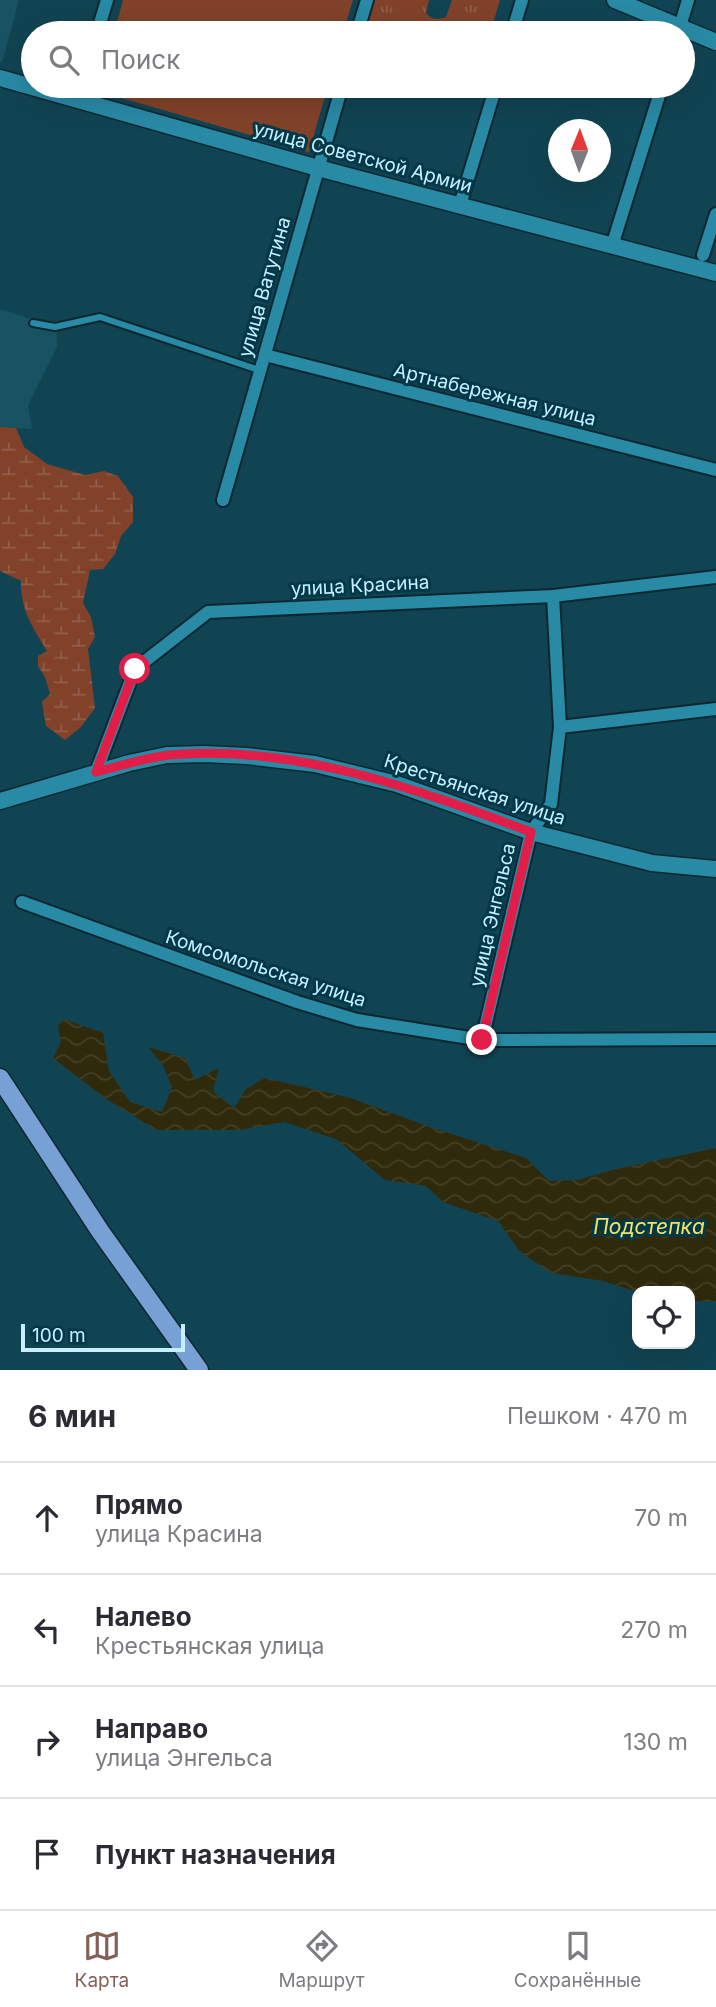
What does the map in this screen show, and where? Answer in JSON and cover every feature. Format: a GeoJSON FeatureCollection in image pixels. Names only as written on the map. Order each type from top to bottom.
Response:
{"type":"FeatureCollection","features":[{"type":"Feature","properties":{"kind":"main road"},"geometry":{"type":"LineString","coordinates":[[0,1078],[100,1231],[199,1370]]}},
{"type":"Feature","properties":{"kind":"street"},"geometry":{"type":"LineString","coordinates":[[101,21],[107,0]]}},
{"type":"Feature","properties":{"kind":"street"},"geometry":{"type":"LineString","coordinates":[[361,21],[367,0]]}},
{"type":"Feature","properties":{"kind":"street"},"geometry":{"type":"LineString","coordinates":[[516,21],[522,0]]}},
{"type":"Feature","properties":{"kind":"street"},"geometry":{"type":"LineString","coordinates":[[615,0],[660,21]]}},
{"type":"Feature","properties":{"kind":"street"},"geometry":{"type":"LineString","coordinates":[[682,21],[688,0]]}},
{"type":"Feature","properties":{"kind":"street"},"geometry":{"type":"LineString","coordinates":[[695,35],[716,42]]}},
{"type":"Feature","properties":{"kind":"street","name":"улица Советской Армии"},"geometry":{"type":"LineString","coordinates":[[0,78],[21,82]]}},
{"type":"Feature","properties":{"kind":"street","name":"улица Советской Армии"},"geometry":{"type":"LineString","coordinates":[[98,98],[318,168],[716,272]]}},
{"type":"Feature","properties":{"kind":"street","name":"улица Ватутина"},"geometry":{"type":"LineString","coordinates":[[223,500],[338,98]]}},
{"type":"Feature","properties":{"kind":"street"},"geometry":{"type":"LineString","coordinates":[[460,205],[492,98]]}},
{"type":"Feature","properties":{"kind":"street"},"geometry":{"type":"LineString","coordinates":[[612,246],[658,98]]}},
{"type":"Feature","properties":{"kind":"street"},"geometry":{"type":"LineString","coordinates":[[703,255],[716,214]]}},
{"type":"Feature","properties":{"kind":"street","name":"Артнабережная улица"},"geometry":{"type":"LineString","coordinates":[[265,355],[716,470]]}},
{"type":"Feature","properties":{"kind":"street","name":"улица Красина"},"geometry":{"type":"LineString","coordinates":[[96,772],[135,669],[208,612],[552,596],[716,577]]}},
{"type":"Feature","properties":{"kind":"street","name":"улица Энгельса"},"geometry":{"type":"LineString","coordinates":[[482,1040],[531,832],[551,804],[560,727],[552,596]]}},
{"type":"Feature","properties":{"kind":"street"},"geometry":{"type":"LineString","coordinates":[[560,727],[716,709]]}},
{"type":"Feature","properties":{"kind":"street","name":"Крестьянская улица"},"geometry":{"type":"LineString","coordinates":[[0,801],[129,763],[179,755],[236,756],[315,764],[397,784],[531,832],[652,863],[716,869]]}},
{"type":"Feature","properties":{"kind":"street","name":"Комсомольская улица"},"geometry":{"type":"LineString","coordinates":[[22,902],[297,1002],[357,1020],[482,1040],[716,1039]]}},
{"type":"Feature","properties":{"kind":"lane"},"geometry":{"type":"LineString","coordinates":[[33,323],[55,327],[100,317],[260,370]]}},
{"type":"Feature","properties":{"kind":"shaded area"},"geometry":{"type":"Polygon","coordinates":[[[0,0],[19,0],[2,63],[0,62],[0,0]]]}},
{"type":"Feature","properties":{"kind":"shaded area"},"geometry":{"type":"Polygon","coordinates":[[[0,309],[28,318],[56,322],[57,347],[28,405],[32,429],[0,427],[0,309]]]}},
{"type":"Feature","properties":{"kind":"green space"},"geometry":{"type":"Polygon","coordinates":[[[123,0],[353,0],[347,21],[117,21],[123,0]]]}},
{"type":"Feature","properties":{"kind":"green space"},"geometry":{"type":"Polygon","coordinates":[[[374,0],[429,0],[426,13],[437,19],[446,17],[452,0],[500,0],[494,21],[367,21],[374,0]]]}},
{"type":"Feature","properties":{"kind":"green space"},"geometry":{"type":"Polygon","coordinates":[[[121,98],[325,98],[309,152],[121,98]]]}},
{"type":"Feature","properties":{"kind":"green space"},"geometry":{"type":"Polygon","coordinates":[[[0,427],[16,428],[24,447],[47,464],[85,475],[104,471],[118,476],[133,497],[133,522],[121,536],[115,554],[103,569],[90,570],[83,603],[91,617],[95,637],[88,649],[95,708],[81,727],[65,740],[46,726],[42,702],[50,694],[45,677],[38,666],[38,656],[47,651],[25,609],[21,581],[0,571],[0,427]]]}},
{"type":"Feature","properties":{"kind":"water","name":"Подстепка"},"geometry":{"type":"Polygon","coordinates":[[[64,1019],[103,1033],[109,1071],[130,1102],[162,1112],[172,1087],[163,1065],[148,1047],[185,1058],[195,1080],[219,1068],[213,1092],[234,1108],[246,1089],[265,1078],[347,1097],[526,1158],[549,1181],[578,1180],[716,1148],[716,1301],[695,1301],[695,1286],[632,1286],[632,1290],[603,1281],[552,1273],[520,1252],[498,1221],[443,1202],[426,1186],[385,1180],[336,1139],[284,1122],[240,1130],[156,1130],[105,1098],[53,1058],[61,1042],[58,1026],[64,1019]]]}},
{"type":"Feature","properties":{"kind":"route"},"geometry":{"type":"LineString","coordinates":[[135,669],[96,772],[167,755],[247,756],[315,764],[397,784],[531,832],[482,1040]]}}]}
